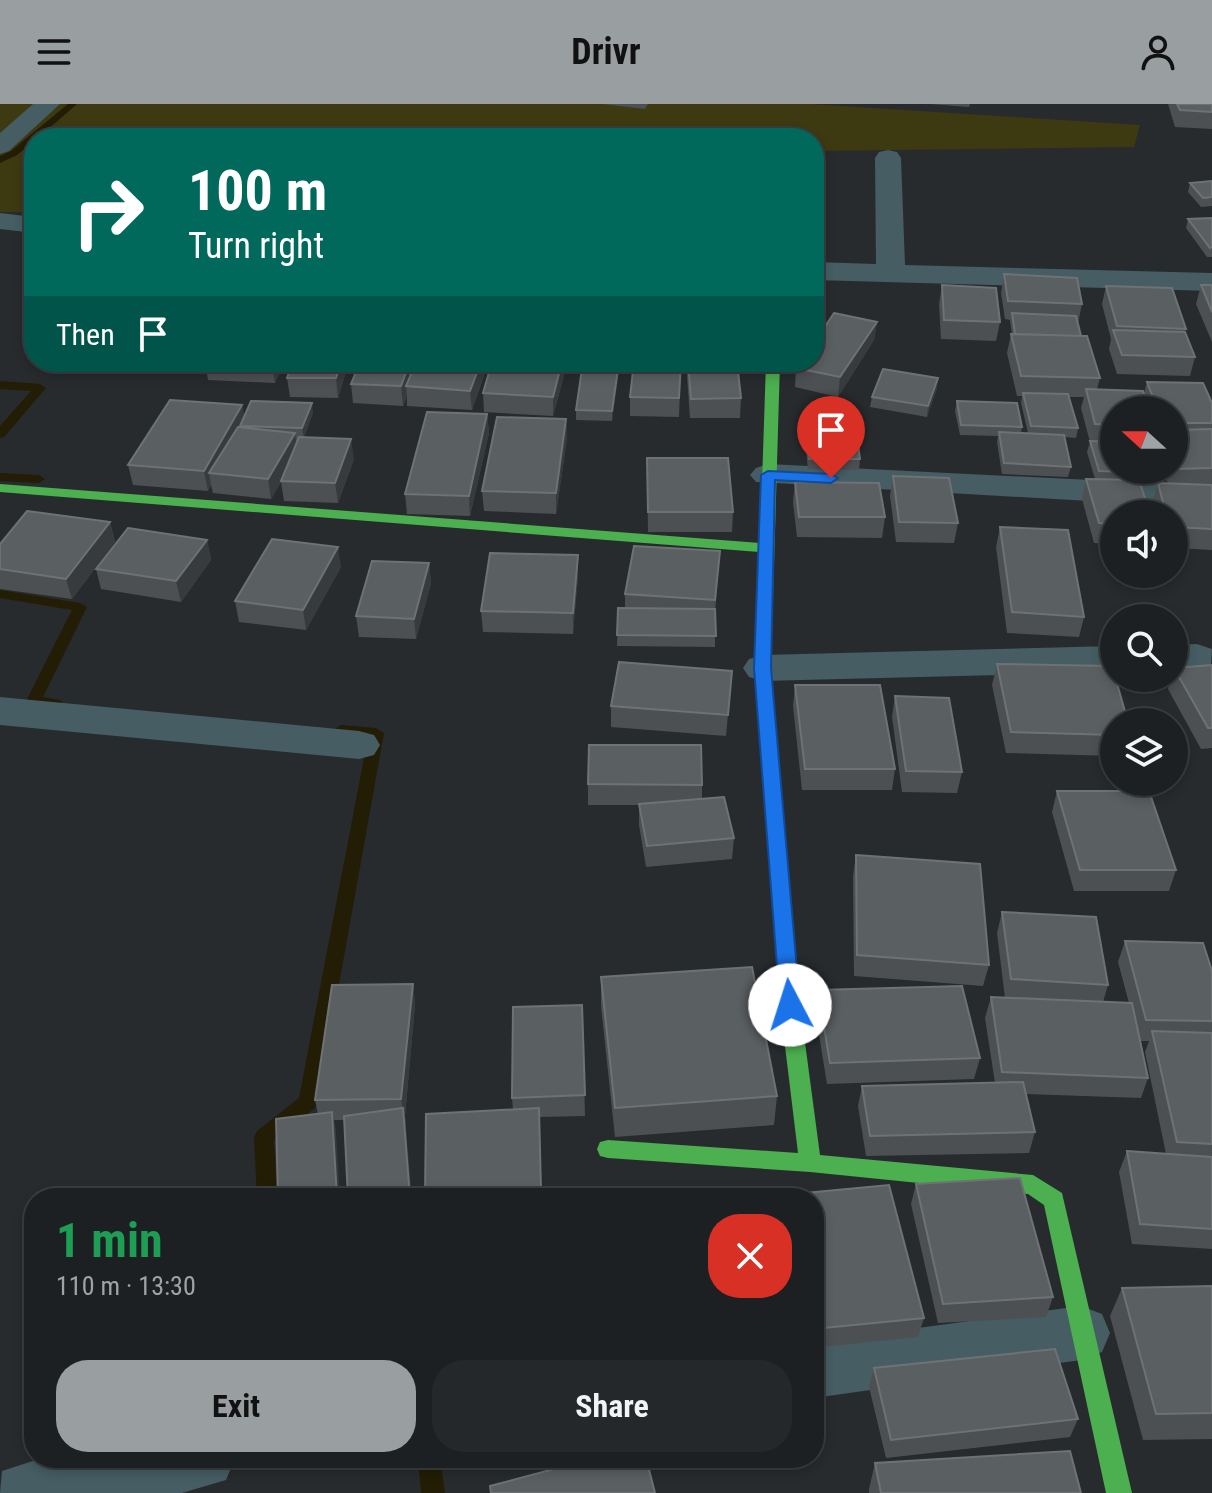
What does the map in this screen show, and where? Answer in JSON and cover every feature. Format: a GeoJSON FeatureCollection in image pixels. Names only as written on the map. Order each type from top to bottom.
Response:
{"type":"FeatureCollection","features":[{"type":"Feature","properties":{"kind":"street"},"geometry":{"type":"LineString","coordinates":[[0,146],[48,104]]}},
{"type":"Feature","properties":{"kind":"street"},"geometry":{"type":"LineString","coordinates":[[888,158],[891,273]]}},
{"type":"Feature","properties":{"kind":"street"},"geometry":{"type":"LineString","coordinates":[[0,221],[24,224]]}},
{"type":"Feature","properties":{"kind":"street"},"geometry":{"type":"LineString","coordinates":[[824,271],[1212,282]]}},
{"type":"Feature","properties":{"kind":"street"},"geometry":{"type":"LineString","coordinates":[[773,372],[763,668],[790,1005],[810,1163]]}},
{"type":"Feature","properties":{"kind":"street"},"geometry":{"type":"LineString","coordinates":[[768,475],[1212,497]]}},
{"type":"Feature","properties":{"kind":"street"},"geometry":{"type":"LineString","coordinates":[[0,487],[766,548]]}},
{"type":"Feature","properties":{"kind":"street"},"geometry":{"type":"LineString","coordinates":[[763,668],[1100,659]]}},
{"type":"Feature","properties":{"kind":"street"},"geometry":{"type":"LineString","coordinates":[[0,711],[359,745]]}},
{"type":"Feature","properties":{"kind":"street"},"geometry":{"type":"LineString","coordinates":[[608,1149],[810,1163],[1033,1185],[1046,1192],[1054,1200],[1081,1333],[1119,1493]]}},
{"type":"Feature","properties":{"kind":"street"},"geometry":{"type":"LineString","coordinates":[[824,1369],[1081,1333]]}},
{"type":"Feature","properties":{"kind":"street"},"geometry":{"type":"LineString","coordinates":[[24,1493],[153,1468]]}},
{"type":"Feature","properties":{"kind":"shaded area"},"geometry":{"type":"Polygon","coordinates":[[[0,104],[811,104],[1140,125],[1134,147],[824,151],[824,128],[24,128],[24,212],[0,212],[0,104]]]}},
{"type":"Feature","properties":{"kind":"building"},"geometry":{"type":"Polygon","coordinates":[[[1177,104],[1212,104],[1212,112],[1180,110],[1177,104]]]}},
{"type":"Feature","properties":{"kind":"building"},"geometry":{"type":"Polygon","coordinates":[[[1212,181],[1212,197],[1203,198],[1190,183],[1212,181]]]}},
{"type":"Feature","properties":{"kind":"building"},"geometry":{"type":"Polygon","coordinates":[[[1212,218],[1212,247],[1210,248],[1188,219],[1212,218]]]}},
{"type":"Feature","properties":{"kind":"building"},"geometry":{"type":"Polygon","coordinates":[[[1004,274],[1077,278],[1082,304],[1008,301],[1004,274]]]}},
{"type":"Feature","properties":{"kind":"building"},"geometry":{"type":"Polygon","coordinates":[[[942,285],[996,288],[1000,322],[944,320],[942,285]]]}},
{"type":"Feature","properties":{"kind":"building"},"geometry":{"type":"Polygon","coordinates":[[[1201,285],[1212,285],[1212,312],[1201,285]]]}},
{"type":"Feature","properties":{"kind":"building"},"geometry":{"type":"Polygon","coordinates":[[[1106,286],[1172,288],[1186,329],[1117,326],[1106,286]]]}},
{"type":"Feature","properties":{"kind":"building"},"geometry":{"type":"Polygon","coordinates":[[[834,313],[877,322],[840,377],[816,372],[824,372],[824,328],[834,313]]]}},
{"type":"Feature","properties":{"kind":"building"},"geometry":{"type":"Polygon","coordinates":[[[1012,313],[1076,316],[1081,336],[1015,334],[1012,313]]]}},
{"type":"Feature","properties":{"kind":"building"},"geometry":{"type":"Polygon","coordinates":[[[1113,330],[1185,332],[1195,357],[1122,355],[1113,330]]]}},
{"type":"Feature","properties":{"kind":"building"},"geometry":{"type":"Polygon","coordinates":[[[1011,334],[1087,336],[1100,378],[1021,376],[1011,334]]]}},
{"type":"Feature","properties":{"kind":"building"},"geometry":{"type":"Polygon","coordinates":[[[883,369],[938,378],[928,406],[872,397],[883,369]]]}},
{"type":"Feature","properties":{"kind":"building"},"geometry":{"type":"Polygon","coordinates":[[[289,372],[338,372],[336,378],[287,378],[289,372]]]}},
{"type":"Feature","properties":{"kind":"building"},"geometry":{"type":"Polygon","coordinates":[[[356,372],[406,372],[401,386],[351,384],[356,372]]]}},
{"type":"Feature","properties":{"kind":"building"},"geometry":{"type":"Polygon","coordinates":[[[412,372],[477,372],[470,391],[406,386],[412,372]]]}},
{"type":"Feature","properties":{"kind":"building"},"geometry":{"type":"Polygon","coordinates":[[[489,372],[559,372],[553,397],[483,393],[489,372]]]}},
{"type":"Feature","properties":{"kind":"building"},"geometry":{"type":"Polygon","coordinates":[[[582,372],[618,372],[612,411],[576,410],[582,372]]]}},
{"type":"Feature","properties":{"kind":"building"},"geometry":{"type":"Polygon","coordinates":[[[633,372],[680,372],[679,398],[630,397],[633,372]]]}},
{"type":"Feature","properties":{"kind":"building"},"geometry":{"type":"Polygon","coordinates":[[[689,372],[738,372],[741,398],[691,399],[689,372]]]}},
{"type":"Feature","properties":{"kind":"building"},"geometry":{"type":"Polygon","coordinates":[[[1147,382],[1203,383],[1212,403],[1212,423],[1188,423],[1188,396],[1152,396],[1147,382]]]}},
{"type":"Feature","properties":{"kind":"building"},"geometry":{"type":"Polygon","coordinates":[[[1086,389],[1143,391],[1145,396],[1100,396],[1100,424],[1095,424],[1086,389]]]}},
{"type":"Feature","properties":{"kind":"building"},"geometry":{"type":"Polygon","coordinates":[[[1023,393],[1068,394],[1078,428],[1031,426],[1023,393]]]}},
{"type":"Feature","properties":{"kind":"building"},"geometry":{"type":"Polygon","coordinates":[[[170,400],[242,405],[204,471],[128,465],[170,400]]]}},
{"type":"Feature","properties":{"kind":"building"},"geometry":{"type":"Polygon","coordinates":[[[251,401],[312,403],[302,428],[240,426],[251,401]]]}},
{"type":"Feature","properties":{"kind":"building"},"geometry":{"type":"Polygon","coordinates":[[[957,401],[1017,403],[1022,427],[961,425],[957,401]]]}},
{"type":"Feature","properties":{"kind":"building"},"geometry":{"type":"Polygon","coordinates":[[[427,412],[487,414],[469,496],[405,494],[427,412]]]}},
{"type":"Feature","properties":{"kind":"building"},"geometry":{"type":"Polygon","coordinates":[[[497,417],[566,419],[556,493],[482,491],[497,417]]]}},
{"type":"Feature","properties":{"kind":"building"},"geometry":{"type":"Polygon","coordinates":[[[805,422],[855,423],[860,459],[809,459],[805,422]]]}},
{"type":"Feature","properties":{"kind":"building"},"geometry":{"type":"Polygon","coordinates":[[[238,427],[295,433],[268,479],[209,473],[238,427]]]}},
{"type":"Feature","properties":{"kind":"building"},"geometry":{"type":"Polygon","coordinates":[[[1212,429],[1212,468],[1188,469],[1188,430],[1212,429]]]}},
{"type":"Feature","properties":{"kind":"building"},"geometry":{"type":"Polygon","coordinates":[[[999,432],[1064,435],[1071,467],[1004,463],[999,432]]]}},
{"type":"Feature","properties":{"kind":"building"},"geometry":{"type":"Polygon","coordinates":[[[299,437],[351,439],[335,483],[281,481],[299,437]]]}},
{"type":"Feature","properties":{"kind":"building"},"geometry":{"type":"Polygon","coordinates":[[[1090,441],[1100,441],[1099,471],[1090,441]]]}},
{"type":"Feature","properties":{"kind":"building"},"geometry":{"type":"Polygon","coordinates":[[[647,458],[728,458],[733,512],[648,512],[647,458]]]}},
{"type":"Feature","properties":{"kind":"building"},"geometry":{"type":"Polygon","coordinates":[[[893,476],[949,478],[958,523],[899,522],[893,476]]]}},
{"type":"Feature","properties":{"kind":"building"},"geometry":{"type":"Polygon","coordinates":[[[1086,479],[1100,479],[1100,484],[1140,484],[1145,500],[1100,500],[1099,523],[1086,479]]]}},
{"type":"Feature","properties":{"kind":"building"},"geometry":{"type":"Polygon","coordinates":[[[795,482],[879,483],[885,517],[799,517],[795,482]]]}},
{"type":"Feature","properties":{"kind":"building"},"geometry":{"type":"Polygon","coordinates":[[[1158,484],[1212,485],[1212,529],[1188,528],[1188,500],[1162,500],[1158,484]]]}},
{"type":"Feature","properties":{"kind":"building"},"geometry":{"type":"Polygon","coordinates":[[[27,511],[110,522],[66,579],[0,569],[0,544],[27,511]]]}},
{"type":"Feature","properties":{"kind":"building"},"geometry":{"type":"Polygon","coordinates":[[[1000,527],[1068,530],[1084,617],[1012,612],[1000,527]]]}},
{"type":"Feature","properties":{"kind":"building"},"geometry":{"type":"Polygon","coordinates":[[[128,528],[207,540],[176,581],[96,569],[128,528]]]}},
{"type":"Feature","properties":{"kind":"building"},"geometry":{"type":"Polygon","coordinates":[[[272,539],[338,547],[303,610],[235,601],[272,539]]]}},
{"type":"Feature","properties":{"kind":"building"},"geometry":{"type":"Polygon","coordinates":[[[634,546],[720,551],[715,600],[625,594],[634,546]]]}},
{"type":"Feature","properties":{"kind":"building"},"geometry":{"type":"Polygon","coordinates":[[[490,553],[578,555],[573,613],[481,611],[490,553]]]}},
{"type":"Feature","properties":{"kind":"building"},"geometry":{"type":"Polygon","coordinates":[[[372,561],[429,563],[414,619],[356,616],[372,561]]]}},
{"type":"Feature","properties":{"kind":"building"},"geometry":{"type":"Polygon","coordinates":[[[618,608],[715,609],[716,636],[617,635],[618,608]]]}},
{"type":"Feature","properties":{"kind":"building"},"geometry":{"type":"Polygon","coordinates":[[[619,662],[732,671],[728,715],[611,706],[619,662]]]}},
{"type":"Feature","properties":{"kind":"building"},"geometry":{"type":"Polygon","coordinates":[[[997,664],[1100,666],[1100,692],[1119,692],[1124,708],[1100,708],[1100,735],[1011,732],[997,664]]]}},
{"type":"Feature","properties":{"kind":"building"},"geometry":{"type":"Polygon","coordinates":[[[1212,665],[1212,728],[1208,728],[1188,692],[1188,667],[1212,665]]]}},
{"type":"Feature","properties":{"kind":"building"},"geometry":{"type":"Polygon","coordinates":[[[795,685],[880,685],[895,769],[805,769],[795,685]]]}},
{"type":"Feature","properties":{"kind":"building"},"geometry":{"type":"Polygon","coordinates":[[[895,696],[949,698],[962,772],[906,771],[895,696]]]}},
{"type":"Feature","properties":{"kind":"building"},"geometry":{"type":"Polygon","coordinates":[[[589,745],[701,745],[702,785],[588,784],[589,745]]]}},
{"type":"Feature","properties":{"kind":"building"},"geometry":{"type":"Polygon","coordinates":[[[1057,791],[1100,791],[1100,796],[1151,796],[1176,870],[1080,870],[1057,791]]]}},
{"type":"Feature","properties":{"kind":"building"},"geometry":{"type":"Polygon","coordinates":[[[724,797],[734,838],[647,846],[639,804],[724,797]]]}},
{"type":"Feature","properties":{"kind":"building"},"geometry":{"type":"Polygon","coordinates":[[[856,855],[980,864],[989,965],[857,955],[856,855]]]}},
{"type":"Feature","properties":{"kind":"building"},"geometry":{"type":"Polygon","coordinates":[[[1002,912],[1096,917],[1108,985],[1011,979],[1002,912]]]}},
{"type":"Feature","properties":{"kind":"building"},"geometry":{"type":"Polygon","coordinates":[[[1125,941],[1203,943],[1212,971],[1212,1021],[1146,1020],[1125,941]]]}},
{"type":"Feature","properties":{"kind":"building"},"geometry":{"type":"Polygon","coordinates":[[[752,967],[777,1096],[615,1108],[601,977],[752,967]]]}},
{"type":"Feature","properties":{"kind":"building"},"geometry":{"type":"Polygon","coordinates":[[[413,984],[401,1099],[315,1100],[332,985],[413,984]]]}},
{"type":"Feature","properties":{"kind":"building"},"geometry":{"type":"Polygon","coordinates":[[[962,986],[980,1058],[830,1063],[818,990],[962,986]]]}},
{"type":"Feature","properties":{"kind":"building"},"geometry":{"type":"Polygon","coordinates":[[[991,997],[1132,1003],[1148,1078],[1002,1072],[991,997]]]}},
{"type":"Feature","properties":{"kind":"building"},"geometry":{"type":"Polygon","coordinates":[[[582,1005],[585,1095],[512,1098],[513,1007],[582,1005]]]}},
{"type":"Feature","properties":{"kind":"building"},"geometry":{"type":"Polygon","coordinates":[[[1152,1031],[1212,1033],[1212,1144],[1177,1142],[1152,1031]]]}},
{"type":"Feature","properties":{"kind":"building"},"geometry":{"type":"Polygon","coordinates":[[[1023,1082],[1035,1132],[870,1136],[862,1086],[1023,1082]]]}},
{"type":"Feature","properties":{"kind":"building"},"geometry":{"type":"Polygon","coordinates":[[[403,1108],[409,1188],[348,1188],[344,1116],[403,1108]]]}},
{"type":"Feature","properties":{"kind":"building"},"geometry":{"type":"Polygon","coordinates":[[[539,1108],[541,1188],[425,1188],[426,1114],[539,1108]]]}},
{"type":"Feature","properties":{"kind":"building"},"geometry":{"type":"Polygon","coordinates":[[[332,1112],[336,1188],[278,1188],[276,1119],[332,1112]]]}},
{"type":"Feature","properties":{"kind":"building"},"geometry":{"type":"Polygon","coordinates":[[[1127,1151],[1212,1157],[1212,1229],[1140,1224],[1127,1151]]]}},
{"type":"Feature","properties":{"kind":"building"},"geometry":{"type":"Polygon","coordinates":[[[1020,1178],[1053,1297],[943,1304],[916,1184],[1020,1178]]]}},
{"type":"Feature","properties":{"kind":"building"},"geometry":{"type":"Polygon","coordinates":[[[889,1185],[924,1318],[824,1328],[824,1191],[889,1185]]]}},
{"type":"Feature","properties":{"kind":"building"},"geometry":{"type":"Polygon","coordinates":[[[1212,1286],[1212,1413],[1156,1414],[1122,1288],[1212,1286]]]}},
{"type":"Feature","properties":{"kind":"building"},"geometry":{"type":"Polygon","coordinates":[[[1055,1349],[1078,1419],[891,1440],[874,1368],[1055,1349]]]}},
{"type":"Feature","properties":{"kind":"building"},"geometry":{"type":"Polygon","coordinates":[[[1070,1451],[1081,1493],[881,1493],[875,1463],[1070,1451]]]}},
{"type":"Feature","properties":{"kind":"building"},"geometry":{"type":"Polygon","coordinates":[[[558,1468],[649,1468],[655,1493],[491,1493],[490,1486],[558,1468]]]}},
{"type":"Feature","properties":{"kind":"waterway"},"geometry":{"type":"LineString","coordinates":[[44,128],[73,104]]}},
{"type":"Feature","properties":{"kind":"waterway"},"geometry":{"type":"LineString","coordinates":[[0,160],[24,145]]}},
{"type":"Feature","properties":{"kind":"waterway"},"geometry":{"type":"LineString","coordinates":[[0,385],[40,388],[0,434]]}},
{"type":"Feature","properties":{"kind":"waterway"},"geometry":{"type":"LineString","coordinates":[[0,477],[39,479]]}},
{"type":"Feature","properties":{"kind":"waterway"},"geometry":{"type":"LineString","coordinates":[[0,594],[80,607],[34,701],[55,703]]}},
{"type":"Feature","properties":{"kind":"waterway"},"geometry":{"type":"LineString","coordinates":[[267,1188],[264,1137],[308,1102],[376,733],[341,730]]}},
{"type":"Feature","properties":{"kind":"waterway"},"geometry":{"type":"LineString","coordinates":[[430,1468],[433,1493]]}},
{"type":"Feature","properties":{"kind":"traffic: fast"},"geometry":{"type":"LineString","coordinates":[[773,372],[763,668],[790,1005],[810,1163]]}},
{"type":"Feature","properties":{"kind":"traffic: fast"},"geometry":{"type":"LineString","coordinates":[[0,488],[766,548]]}},
{"type":"Feature","properties":{"kind":"traffic: fast"},"geometry":{"type":"LineString","coordinates":[[608,1149],[810,1163],[1033,1185],[1054,1200],[1119,1493]]}},
{"type":"Feature","properties":{"kind":"route"},"geometry":{"type":"LineString","coordinates":[[790,1005],[763,668],[768,475],[831,478]]}}]}
